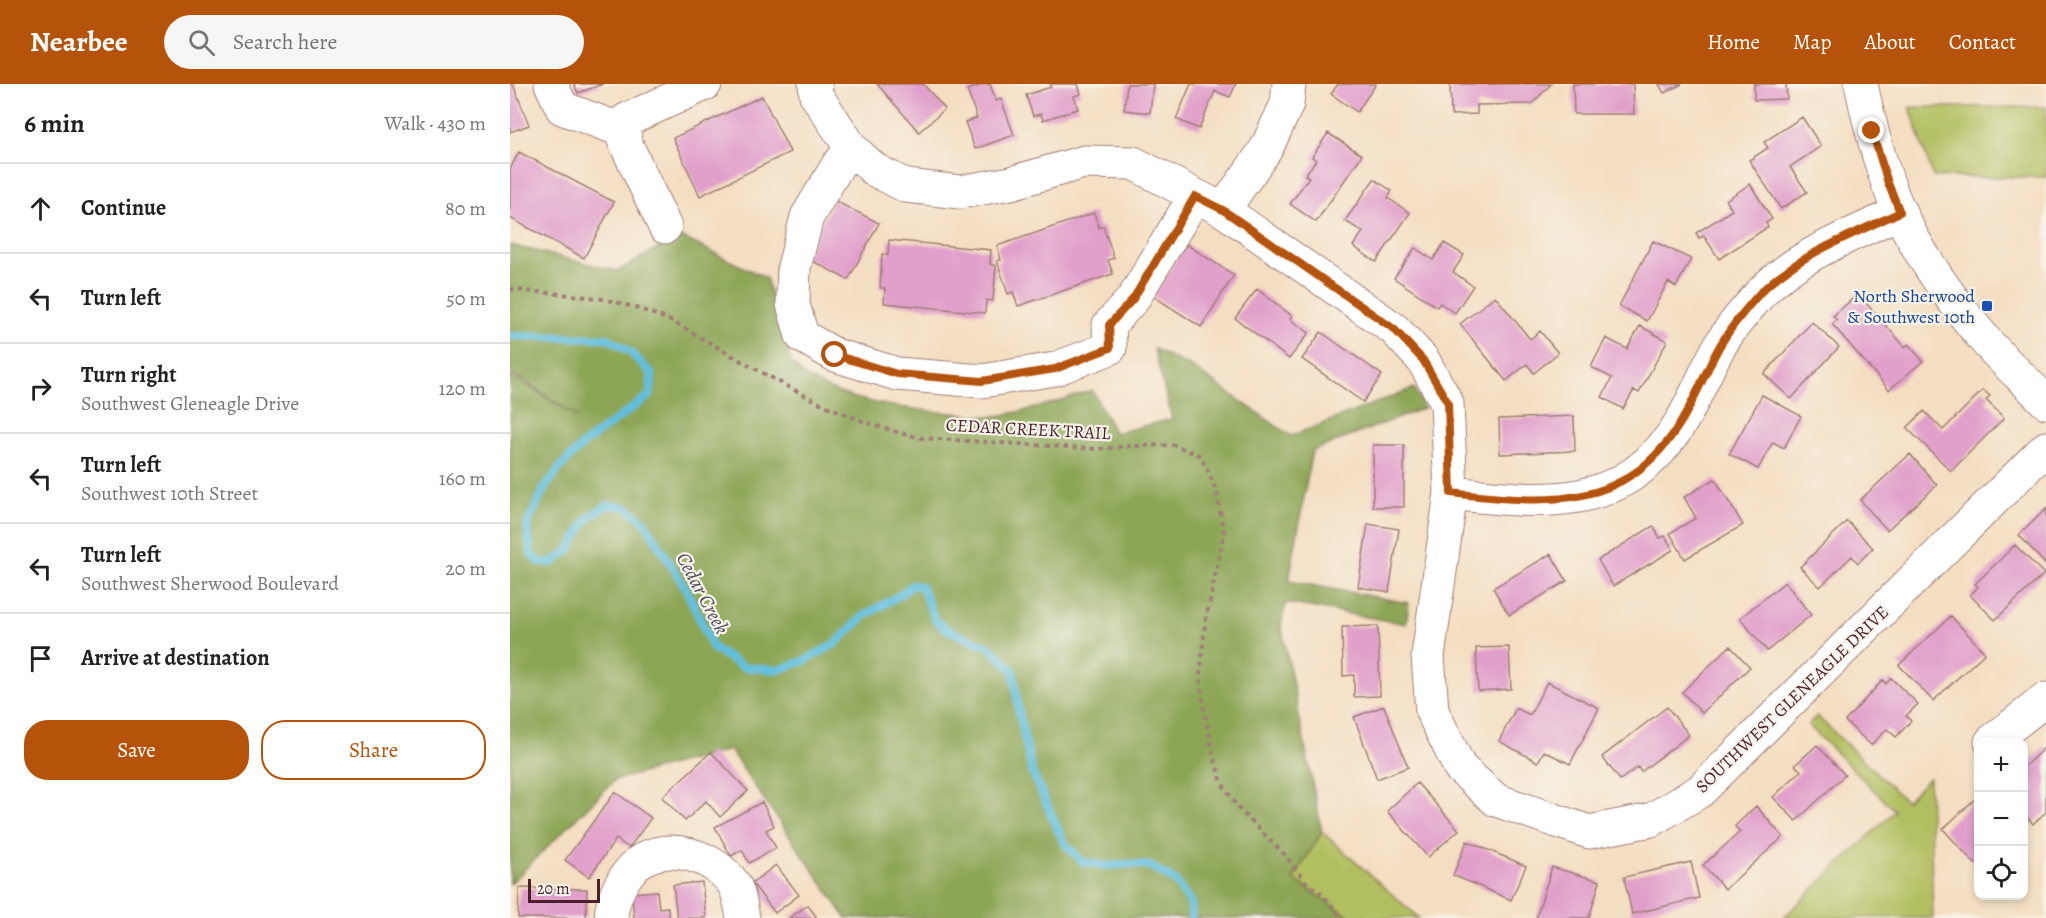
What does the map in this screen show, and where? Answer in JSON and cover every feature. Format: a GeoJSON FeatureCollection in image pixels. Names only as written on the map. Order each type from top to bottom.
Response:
{"type":"FeatureCollection","features":[{"type":"Feature","properties":{"kind":"street"},"geometry":{"type":"LineString","coordinates":[[551,84],[562,108],[624,131]]}},
{"type":"Feature","properties":{"kind":"street","name":"SOUTHWEST GLENEAGLE DRIVE"},"geometry":{"type":"LineString","coordinates":[[815,84],[816,95],[852,149],[874,170],[906,186],[960,192],[1011,183],[1084,162],[1133,164],[1209,203],[1394,329],[1423,360],[1448,403],[1451,493],[1428,656],[1432,711],[1460,768],[1496,800],[1589,832],[1651,820],[1700,791],[2046,448]]}},
{"type":"Feature","properties":{"kind":"street"},"geometry":{"type":"LineString","coordinates":[[852,149],[838,165],[807,217],[794,267],[793,304],[802,336],[835,355],[897,374],[982,381],[1055,369],[1110,348],[1109,325],[1133,299],[1209,203],[1266,149],[1287,104],[1289,84]]}},
{"type":"Feature","properties":{"kind":"street"},"geometry":{"type":"LineString","coordinates":[[1861,84],[1879,155],[1900,212],[1928,262],[1987,342],[2046,402]]}},
{"type":"Feature","properties":{"kind":"street"},"geometry":{"type":"LineString","coordinates":[[665,227],[624,140],[626,120],[692,87]]}},
{"type":"Feature","properties":{"kind":"street"},"geometry":{"type":"LineString","coordinates":[[1451,493],[1547,500],[1586,496],[1615,485],[1641,468],[1662,449],[1682,421],[1719,347],[1761,293],[1787,270],[1900,212]]}},
{"type":"Feature","properties":{"kind":"street"},"geometry":{"type":"LineString","coordinates":[[1997,738],[2046,699]]}},
{"type":"Feature","properties":{"kind":"street"},"geometry":{"type":"LineString","coordinates":[[611,918],[622,880],[640,861],[666,852],[699,856],[721,869],[734,885],[744,918]]}},
{"type":"Feature","properties":{"kind":"path","name":"CEDAR CREEK TRAIL"},"geometry":{"type":"LineString","coordinates":[[510,289],[601,299],[658,316],[836,411],[894,432],[922,438],[1098,449],[1174,445],[1199,455],[1207,468],[1217,494],[1224,532],[1205,624],[1200,677],[1207,724],[1222,783],[1237,807],[1284,854],[1305,881],[1323,895],[1342,918]]}},
{"type":"Feature","properties":{"kind":"green space"},"geometry":{"type":"Polygon","coordinates":[[[1910,107],[2046,107],[2046,177],[1933,177],[1910,107]]]}},
{"type":"Feature","properties":{"kind":"green space"},"geometry":{"type":"Polygon","coordinates":[[[679,236],[766,278],[792,364],[806,377],[824,387],[867,401],[912,409],[994,416],[1031,409],[1092,390],[1115,433],[1172,419],[1154,349],[1193,368],[1291,436],[1414,388],[1424,408],[1312,451],[1289,581],[1409,603],[1406,624],[1286,603],[1281,624],[1322,832],[1293,879],[1352,918],[846,918],[730,750],[615,780],[510,884],[510,374],[577,417],[510,371],[510,245],[618,271],[679,236]]]}},
{"type":"Feature","properties":{"kind":"green space"},"geometry":{"type":"Polygon","coordinates":[[[1817,716],[1906,801],[1929,778],[1933,918],[1783,918],[1895,811],[1808,725],[1817,716]]]}},
{"type":"Feature","properties":{"kind":"green space"},"geometry":{"type":"Polygon","coordinates":[[[1322,832],[1419,918],[1352,918],[1293,879],[1322,832]]]}},
{"type":"Feature","properties":{"kind":"building"},"geometry":{"type":"Polygon","coordinates":[[[510,84],[513,84],[529,125],[510,132],[510,84]]]}},
{"type":"Feature","properties":{"kind":"building"},"geometry":{"type":"Polygon","coordinates":[[[574,84],[603,84],[578,93],[574,84]]]}},
{"type":"Feature","properties":{"kind":"building"},"geometry":{"type":"Polygon","coordinates":[[[877,84],[923,84],[945,109],[919,132],[877,84]]]}},
{"type":"Feature","properties":{"kind":"building"},"geometry":{"type":"Polygon","coordinates":[[[990,84],[996,101],[1001,99],[1014,135],[975,149],[965,122],[977,118],[967,90],[990,84]]]}},
{"type":"Feature","properties":{"kind":"building"},"geometry":{"type":"Polygon","coordinates":[[[1050,84],[1078,84],[1081,94],[1074,96],[1078,109],[1043,120],[1041,114],[1033,116],[1026,95],[1051,87],[1050,84]]]}},
{"type":"Feature","properties":{"kind":"building"},"geometry":{"type":"Polygon","coordinates":[[[1127,84],[1153,84],[1150,113],[1124,110],[1127,84]]]}},
{"type":"Feature","properties":{"kind":"building"},"geometry":{"type":"Polygon","coordinates":[[[1191,84],[1236,84],[1230,97],[1215,91],[1199,129],[1176,119],[1191,84]]]}},
{"type":"Feature","properties":{"kind":"building"},"geometry":{"type":"Polygon","coordinates":[[[1338,84],[1376,84],[1357,112],[1331,94],[1338,84]]]}},
{"type":"Feature","properties":{"kind":"building"},"geometry":{"type":"Polygon","coordinates":[[[1450,84],[1551,84],[1532,104],[1477,105],[1477,114],[1451,115],[1450,84]]]}},
{"type":"Feature","properties":{"kind":"building"},"geometry":{"type":"Polygon","coordinates":[[[1573,84],[1633,84],[1634,114],[1574,114],[1573,84]]]}},
{"type":"Feature","properties":{"kind":"building"},"geometry":{"type":"Polygon","coordinates":[[[1659,84],[1682,84],[1664,93],[1659,84]]]}},
{"type":"Feature","properties":{"kind":"building"},"geometry":{"type":"Polygon","coordinates":[[[1754,84],[1786,84],[1787,99],[1754,100],[1754,84]]]}},
{"type":"Feature","properties":{"kind":"building"},"geometry":{"type":"Polygon","coordinates":[[[762,96],[790,152],[700,196],[673,138],[762,96]]]}},
{"type":"Feature","properties":{"kind":"building"},"geometry":{"type":"Polygon","coordinates":[[[1802,117],[1821,146],[1790,167],[1807,192],[1781,209],[1749,160],[1768,148],[1764,142],[1802,117]]]}},
{"type":"Feature","properties":{"kind":"building"},"geometry":{"type":"Polygon","coordinates":[[[1328,133],[1362,155],[1316,222],[1290,204],[1309,177],[1305,175],[1316,160],[1312,157],[1328,133]]]}},
{"type":"Feature","properties":{"kind":"building"},"geometry":{"type":"Polygon","coordinates":[[[519,152],[614,202],[584,258],[510,218],[510,169],[519,152]]]}},
{"type":"Feature","properties":{"kind":"building"},"geometry":{"type":"Polygon","coordinates":[[[1374,179],[1392,191],[1388,198],[1410,213],[1376,262],[1353,246],[1363,232],[1345,221],[1374,179]]]}},
{"type":"Feature","properties":{"kind":"building"},"geometry":{"type":"Polygon","coordinates":[[[1750,184],[1772,219],[1766,223],[1768,227],[1719,259],[1704,236],[1699,238],[1696,233],[1732,210],[1726,200],[1750,184]]]}},
{"type":"Feature","properties":{"kind":"building"},"geometry":{"type":"Polygon","coordinates":[[[833,200],[879,223],[848,280],[805,257],[833,200]]]}},
{"type":"Feature","properties":{"kind":"building"},"geometry":{"type":"Polygon","coordinates":[[[1094,213],[1099,228],[1103,226],[1114,258],[1108,260],[1113,274],[1018,306],[1013,292],[1008,294],[997,261],[1001,260],[997,246],[1094,213]]]}},
{"type":"Feature","properties":{"kind":"building"},"geometry":{"type":"Polygon","coordinates":[[[889,240],[991,250],[990,264],[996,266],[993,301],[986,300],[985,313],[884,303],[885,288],[880,288],[882,254],[888,255],[889,240]]]}},
{"type":"Feature","properties":{"kind":"building"},"geometry":{"type":"Polygon","coordinates":[[[1653,241],[1691,259],[1676,287],[1668,282],[1647,321],[1619,306],[1653,241]]]}},
{"type":"Feature","properties":{"kind":"building"},"geometry":{"type":"Polygon","coordinates":[[[1444,243],[1464,255],[1453,272],[1473,286],[1455,313],[1440,303],[1437,307],[1394,278],[1415,248],[1433,260],[1444,243]]]}},
{"type":"Feature","properties":{"kind":"building"},"geometry":{"type":"Polygon","coordinates":[[[1186,244],[1234,275],[1201,327],[1153,296],[1186,244]]]}},
{"type":"Feature","properties":{"kind":"building"},"geometry":{"type":"Polygon","coordinates":[[[1257,289],[1292,316],[1290,319],[1309,333],[1289,359],[1235,318],[1257,289]]]}},
{"type":"Feature","properties":{"kind":"building"},"geometry":{"type":"Polygon","coordinates":[[[1858,294],[1905,347],[1908,344],[1923,361],[1889,390],[1832,324],[1837,320],[1833,316],[1858,294]]]}},
{"type":"Feature","properties":{"kind":"building"},"geometry":{"type":"Polygon","coordinates":[[[1495,296],[1530,339],[1540,331],[1558,353],[1534,373],[1527,364],[1506,381],[1460,324],[1495,296]]]}},
{"type":"Feature","properties":{"kind":"building"},"geometry":{"type":"Polygon","coordinates":[[[1812,322],[1839,347],[1791,399],[1764,374],[1812,322]]]}},
{"type":"Feature","properties":{"kind":"building"},"geometry":{"type":"Polygon","coordinates":[[[1640,326],[1667,341],[1639,393],[1634,390],[1623,409],[1602,397],[1612,378],[1591,367],[1606,338],[1627,349],[1640,326]]]}},
{"type":"Feature","properties":{"kind":"building"},"geometry":{"type":"Polygon","coordinates":[[[1321,332],[1382,375],[1363,402],[1302,359],[1321,332]]]}},
{"type":"Feature","properties":{"kind":"building"},"geometry":{"type":"Polygon","coordinates":[[[1983,390],[1990,396],[1986,400],[2004,418],[1951,471],[1907,428],[1924,411],[1943,430],[1983,390]]]}},
{"type":"Feature","properties":{"kind":"building"},"geometry":{"type":"Polygon","coordinates":[[[1762,395],[1801,416],[1784,448],[1773,442],[1758,469],[1729,454],[1762,395]]]}},
{"type":"Feature","properties":{"kind":"building"},"geometry":{"type":"Polygon","coordinates":[[[1574,416],[1575,451],[1500,454],[1499,419],[1574,416]]]}},
{"type":"Feature","properties":{"kind":"building"},"geometry":{"type":"Polygon","coordinates":[[[1373,445],[1404,445],[1404,507],[1373,507],[1373,445]]]}},
{"type":"Feature","properties":{"kind":"building"},"geometry":{"type":"Polygon","coordinates":[[[1910,454],[1937,485],[1887,530],[1860,500],[1910,454]]]}},
{"type":"Feature","properties":{"kind":"building"},"geometry":{"type":"Polygon","coordinates":[[[1715,479],[1743,525],[1685,559],[1670,533],[1696,518],[1684,497],[1715,479]]]}},
{"type":"Feature","properties":{"kind":"building"},"geometry":{"type":"Polygon","coordinates":[[[2046,509],[2046,565],[2019,535],[2046,509]]]}},
{"type":"Feature","properties":{"kind":"building"},"geometry":{"type":"Polygon","coordinates":[[[1847,521],[1873,548],[1858,563],[1852,556],[1820,587],[1800,567],[1847,521]]]}},
{"type":"Feature","properties":{"kind":"building"},"geometry":{"type":"Polygon","coordinates":[[[1368,524],[1399,529],[1389,592],[1358,587],[1368,524]]]}},
{"type":"Feature","properties":{"kind":"building"},"geometry":{"type":"Polygon","coordinates":[[[1653,526],[1660,538],[1665,536],[1673,550],[1613,586],[1598,560],[1653,526]]]}},
{"type":"Feature","properties":{"kind":"building"},"geometry":{"type":"Polygon","coordinates":[[[2015,545],[2044,574],[1995,620],[1970,595],[1978,587],[1975,584],[2015,545]]]}},
{"type":"Feature","properties":{"kind":"building"},"geometry":{"type":"Polygon","coordinates":[[[1551,554],[1567,581],[1509,615],[1493,588],[1551,554]]]}},
{"type":"Feature","properties":{"kind":"building"},"geometry":{"type":"Polygon","coordinates":[[[1785,582],[1811,615],[1767,651],[1740,618],[1785,582]]]}},
{"type":"Feature","properties":{"kind":"building"},"geometry":{"type":"Polygon","coordinates":[[[1951,616],[1985,653],[1933,701],[1899,665],[1951,616]]]}},
{"type":"Feature","properties":{"kind":"building"},"geometry":{"type":"Polygon","coordinates":[[[1378,626],[1380,696],[1354,697],[1354,675],[1343,676],[1342,627],[1378,626]]]}},
{"type":"Feature","properties":{"kind":"building"},"geometry":{"type":"Polygon","coordinates":[[[1730,646],[1750,667],[1702,713],[1682,692],[1730,646]]]}},
{"type":"Feature","properties":{"kind":"building"},"geometry":{"type":"Polygon","coordinates":[[[1509,647],[1511,689],[1478,691],[1476,648],[1509,647]]]}},
{"type":"Feature","properties":{"kind":"building"},"geometry":{"type":"Polygon","coordinates":[[[1891,678],[1918,704],[1906,716],[1911,721],[1896,737],[1887,729],[1871,745],[1845,721],[1883,680],[1886,684],[1891,678]]]}},
{"type":"Feature","properties":{"kind":"building"},"geometry":{"type":"Polygon","coordinates":[[[1547,682],[1599,708],[1570,764],[1544,751],[1538,762],[1499,741],[1516,708],[1530,715],[1547,682]]]}},
{"type":"Feature","properties":{"kind":"building"},"geometry":{"type":"Polygon","coordinates":[[[1384,706],[1408,767],[1377,779],[1354,717],[1384,706]]]}},
{"type":"Feature","properties":{"kind":"building"},"geometry":{"type":"Polygon","coordinates":[[[1667,707],[1689,735],[1641,772],[1638,767],[1620,780],[1602,757],[1667,707]]]}},
{"type":"Feature","properties":{"kind":"building"},"geometry":{"type":"Polygon","coordinates":[[[1817,745],[1845,775],[1796,821],[1773,797],[1801,771],[1795,765],[1817,745]]]}},
{"type":"Feature","properties":{"kind":"building"},"geometry":{"type":"Polygon","coordinates":[[[2046,746],[2046,812],[2033,824],[2028,818],[2028,763],[2046,746]]]}},
{"type":"Feature","properties":{"kind":"building"},"geometry":{"type":"Polygon","coordinates":[[[711,752],[748,791],[720,817],[706,801],[685,821],[662,797],[711,752]]]}},
{"type":"Feature","properties":{"kind":"building"},"geometry":{"type":"Polygon","coordinates":[[[1417,783],[1459,830],[1428,857],[1387,811],[1417,783]]]}},
{"type":"Feature","properties":{"kind":"building"},"geometry":{"type":"Polygon","coordinates":[[[615,792],[651,818],[629,848],[616,839],[589,877],[565,860],[615,792]]]}},
{"type":"Feature","properties":{"kind":"building"},"geometry":{"type":"Polygon","coordinates":[[[1974,800],[1974,863],[1943,829],[1974,800]]]}},
{"type":"Feature","properties":{"kind":"building"},"geometry":{"type":"Polygon","coordinates":[[[762,802],[774,826],[766,830],[776,848],[749,863],[742,850],[731,856],[715,827],[762,802]]]}},
{"type":"Feature","properties":{"kind":"building"},"geometry":{"type":"Polygon","coordinates":[[[1756,806],[1783,837],[1725,889],[1703,865],[1740,832],[1735,826],[1756,806]]]}},
{"type":"Feature","properties":{"kind":"building"},"geometry":{"type":"Polygon","coordinates":[[[1467,841],[1526,866],[1511,900],[1453,875],[1467,841]]]}},
{"type":"Feature","properties":{"kind":"building"},"geometry":{"type":"Polygon","coordinates":[[[1691,862],[1699,898],[1632,914],[1624,877],[1691,862]]]}},
{"type":"Feature","properties":{"kind":"building"},"geometry":{"type":"Polygon","coordinates":[[[776,865],[799,895],[775,913],[752,883],[776,865]]]}},
{"type":"Feature","properties":{"kind":"building"},"geometry":{"type":"Polygon","coordinates":[[[1552,867],[1600,881],[1589,918],[1536,918],[1552,867]]]}},
{"type":"Feature","properties":{"kind":"building"},"geometry":{"type":"Polygon","coordinates":[[[702,882],[706,918],[677,918],[673,885],[702,882]]]}},
{"type":"Feature","properties":{"kind":"building"},"geometry":{"type":"Polygon","coordinates":[[[519,888],[587,889],[586,918],[518,918],[519,888]]]}},
{"type":"Feature","properties":{"kind":"building"},"geometry":{"type":"Polygon","coordinates":[[[657,891],[659,908],[668,907],[669,918],[634,918],[632,893],[657,891]]]}},
{"type":"Feature","properties":{"kind":"building"},"geometry":{"type":"Polygon","coordinates":[[[808,905],[817,918],[789,918],[808,905]]]}},
{"type":"Feature","properties":{"kind":"waterway","name":"Cedar Creek"},"geometry":{"type":"LineString","coordinates":[[510,336],[608,338],[630,352],[652,374],[650,395],[586,442],[561,466],[544,489],[527,525],[531,554],[539,562],[552,563],[569,550],[588,518],[608,505],[626,507],[644,521],[686,589],[713,648],[743,667],[778,670],[804,661],[835,644],[864,616],[903,593],[912,585],[921,586],[935,620],[948,630],[989,647],[1013,670],[1019,713],[1032,772],[1064,843],[1083,862],[1107,866],[1130,864],[1150,866],[1175,881],[1191,904],[1191,918]]}},
{"type":"Feature","properties":{"kind":"place","name":"North Sherwood & Southwest 10th"},"geometry":{"type":"Point","coordinates":[1987,306]}},
{"type":"Feature","properties":{"kind":"route"},"geometry":{"type":"LineString","coordinates":[[835,355],[897,374],[982,381],[1055,369],[1110,348],[1109,325],[1133,299],[1195,196],[1223,210],[1394,329],[1423,360],[1448,403],[1451,493],[1547,500],[1586,496],[1615,485],[1641,468],[1662,449],[1682,421],[1719,347],[1761,293],[1787,270],[1900,212],[1888,183],[1872,131]]}}]}
